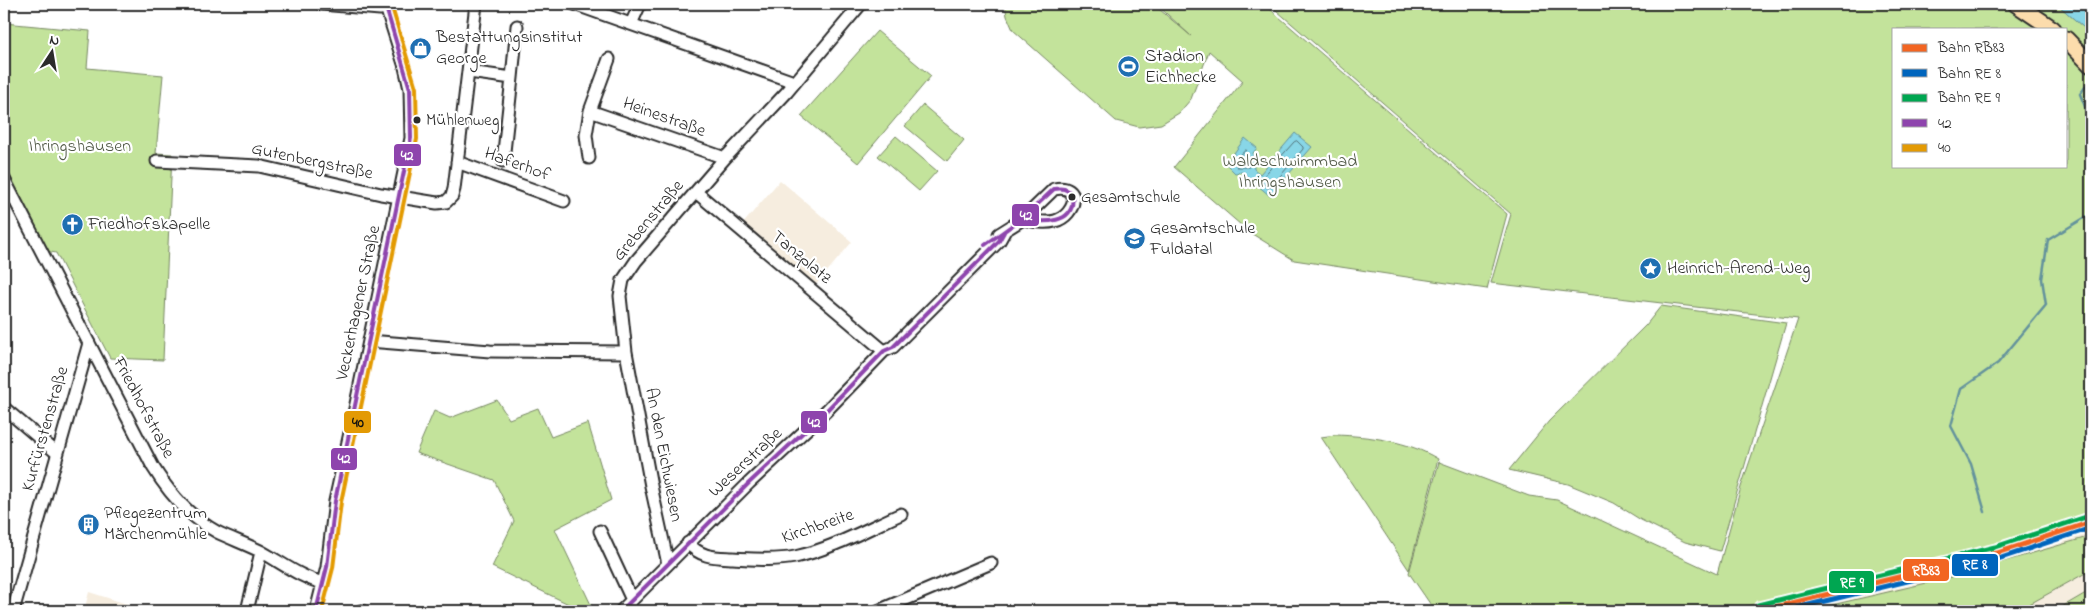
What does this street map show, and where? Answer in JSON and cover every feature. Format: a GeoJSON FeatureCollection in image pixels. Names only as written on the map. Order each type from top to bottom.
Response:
{"type":"FeatureCollection","features":[{"type":"Feature","properties":{"kind":"main road"},"geometry":{"type":"LineString","coordinates":[[2016,4],[2052,28]]}},
{"type":"Feature","properties":{"kind":"main road"},"geometry":{"type":"LineString","coordinates":[[2068,41],[2091,65]]}},
{"type":"Feature","properties":{"kind":"street"},"geometry":{"type":"LineString","coordinates":[[321,4],[380,9],[386,5]]}},
{"type":"Feature","properties":{"kind":"street"},"geometry":{"type":"LineString","coordinates":[[400,198],[437,203],[446,202],[452,196],[476,4]]}},
{"type":"Feature","properties":{"kind":"street"},"geometry":{"type":"LineString","coordinates":[[574,4],[794,82]]}},
{"type":"Feature","properties":{"kind":"street"},"geometry":{"type":"LineString","coordinates":[[630,24],[640,4]]}},
{"type":"Feature","properties":{"kind":"street","name":"Grebenstraße"},"geometry":{"type":"LineString","coordinates":[[626,352],[620,296],[623,280],[636,261],[861,4]]}},
{"type":"Feature","properties":{"kind":"street","name":"Veckerhagener Straße"},"geometry":{"type":"LineString","coordinates":[[316,611],[324,584],[334,520],[335,501],[400,198],[411,138],[412,109],[405,67],[386,5]]}},
{"type":"Feature","properties":{"kind":"street"},"geometry":{"type":"LineString","coordinates":[[503,161],[517,26]]}},
{"type":"Feature","properties":{"kind":"street"},"geometry":{"type":"LineString","coordinates":[[589,158],[586,134],[590,110],[608,58]]}},
{"type":"Feature","properties":{"kind":"street"},"geometry":{"type":"LineString","coordinates":[[469,72],[512,78]]}},
{"type":"Feature","properties":{"kind":"street","name":"Heinestraße"},"geometry":{"type":"LineString","coordinates":[[590,110],[725,158]]}},
{"type":"Feature","properties":{"kind":"street","name":"Gutenbergstraße"},"geometry":{"type":"LineString","coordinates":[[157,161],[260,166],[400,198]]}},
{"type":"Feature","properties":{"kind":"street","name":"Haferhof"},"geometry":{"type":"LineString","coordinates":[[457,162],[564,201]]}},
{"type":"Feature","properties":{"kind":"street","name":"Friedhofstraße"},"geometry":{"type":"LineString","coordinates":[[4,179],[153,467],[173,497],[194,516],[216,531],[261,552],[296,572],[324,584]]}},
{"type":"Feature","properties":{"kind":"street","name":"Weserstraße"},"geometry":{"type":"LineString","coordinates":[[621,611],[688,543],[825,412],[884,351],[888,342],[995,236],[1004,232],[1023,218],[1054,189],[1066,189],[1071,193],[1074,202],[1066,215],[1055,221],[1038,222],[1023,218]]}},
{"type":"Feature","properties":{"kind":"street","name":"Tanzplatz"},"geometry":{"type":"LineString","coordinates":[[696,192],[884,351]]}},
{"type":"Feature","properties":{"kind":"street"},"geometry":{"type":"LineString","coordinates":[[369,341],[490,351],[626,352]]}},
{"type":"Feature","properties":{"kind":"street","name":"Kurfürstenstraße"},"geometry":{"type":"LineString","coordinates":[[13,611],[89,343]]}},
{"type":"Feature","properties":{"kind":"street","name":"An den Eichwiesen"},"geometry":{"type":"LineString","coordinates":[[626,352],[649,478],[668,564]]}},
{"type":"Feature","properties":{"kind":"street"},"geometry":{"type":"LineString","coordinates":[[4,408],[57,453]]}},
{"type":"Feature","properties":{"kind":"street","name":"Kirchbreite"},"geometry":{"type":"LineString","coordinates":[[688,543],[694,550],[706,556],[767,559],[795,557],[832,545],[901,514]]}},
{"type":"Feature","properties":{"kind":"street"},"geometry":{"type":"LineString","coordinates":[[600,531],[632,600]]}},
{"type":"Feature","properties":{"kind":"street"},"geometry":{"type":"LineString","coordinates":[[247,611],[261,552]]}},
{"type":"Feature","properties":{"kind":"street"},"geometry":{"type":"LineString","coordinates":[[878,611],[992,562]]}},
{"type":"Feature","properties":{"kind":"shaded area"},"geometry":{"type":"Polygon","coordinates":[[[780,180],[852,242],[814,287],[742,225],[780,180]]]}},
{"type":"Feature","properties":{"kind":"shaded area"},"geometry":{"type":"Polygon","coordinates":[[[2091,514],[2091,536],[1944,579],[1806,611],[1727,611],[2001,543],[2091,514]]]}},
{"type":"Feature","properties":{"kind":"shaded area"},"geometry":{"type":"Polygon","coordinates":[[[2091,570],[2091,590],[2055,611],[2017,611],[2091,570]]]}},
{"type":"Feature","properties":{"kind":"shaded area"},"geometry":{"type":"Polygon","coordinates":[[[89,592],[133,606],[131,611],[84,611],[89,592]]]}},
{"type":"Feature","properties":{"kind":"green space","name":"Waldschwimmbad Ihringshausen"},"geometry":{"type":"Polygon","coordinates":[[[1005,4],[1153,4],[1191,36],[1156,4],[1264,4],[1507,214],[1487,289],[1294,260],[1249,232],[1174,167],[1243,81],[1209,51],[1191,99],[1179,113],[1161,124],[1139,127],[1116,121],[1013,30],[1007,16],[1005,4]]]}},
{"type":"Feature","properties":{"kind":"green space"},"geometry":{"type":"Polygon","coordinates":[[[1269,4],[2057,4],[2091,34],[2091,514],[2001,543],[1727,611],[1435,611],[1409,573],[1439,462],[1529,496],[1557,500],[1717,574],[1741,487],[1798,319],[1491,283],[1511,214],[1269,4]]]}},
{"type":"Feature","properties":{"kind":"green space","name":"Ihringshausen"},"geometry":{"type":"Polygon","coordinates":[[[4,23],[90,31],[87,68],[163,75],[156,153],[172,154],[163,360],[110,358],[56,253],[46,251],[4,168],[4,23]]]}},
{"type":"Feature","properties":{"kind":"green space"},"geometry":{"type":"Polygon","coordinates":[[[877,31],[931,76],[858,163],[801,116],[877,31]]]}},
{"type":"Feature","properties":{"kind":"green space"},"geometry":{"type":"Polygon","coordinates":[[[923,105],[964,140],[947,161],[905,126],[923,105]]]}},
{"type":"Feature","properties":{"kind":"green space"},"geometry":{"type":"Polygon","coordinates":[[[896,136],[937,171],[919,191],[878,156],[896,136]]]}},
{"type":"Feature","properties":{"kind":"green space"},"geometry":{"type":"Polygon","coordinates":[[[1661,306],[1786,323],[1720,551],[1685,542],[1641,520],[1614,503],[1568,484],[1509,470],[1549,421],[1646,325],[1661,306]]]}},
{"type":"Feature","properties":{"kind":"green space"},"geometry":{"type":"Polygon","coordinates":[[[497,400],[509,419],[538,408],[551,437],[588,423],[611,500],[555,529],[594,611],[583,611],[492,567],[514,521],[494,480],[416,453],[434,411],[450,418],[497,400]]]}},
{"type":"Feature","properties":{"kind":"green space"},"geometry":{"type":"Polygon","coordinates":[[[1335,435],[1362,437],[1401,444],[1438,459],[1409,570],[1321,437],[1335,435]]]}},
{"type":"Feature","properties":{"kind":"green space"},"geometry":{"type":"Polygon","coordinates":[[[2091,536],[2091,570],[2017,611],[1806,611],[1944,579],[2091,536]]]}},
{"type":"Feature","properties":{"kind":"green space"},"geometry":{"type":"Polygon","coordinates":[[[2091,590],[2091,611],[2055,611],[2091,590]]]}},
{"type":"Feature","properties":{"kind":"water"},"geometry":{"type":"Polygon","coordinates":[[[2057,4],[2091,4],[2091,34],[2057,4]]]}},
{"type":"Feature","properties":{"kind":"water"},"geometry":{"type":"Polygon","coordinates":[[[1295,133],[1312,147],[1270,196],[1242,172],[1235,173],[1226,164],[1245,138],[1257,148],[1253,153],[1254,169],[1260,174],[1295,133]]]}},
{"type":"Feature","properties":{"kind":"waterway"},"geometry":{"type":"LineString","coordinates":[[2089,82],[2080,94],[2088,114],[2091,131]]}},
{"type":"Feature","properties":{"kind":"waterway"},"geometry":{"type":"LineString","coordinates":[[1985,512],[1971,464],[1951,426],[1961,389],[1998,363],[2046,305],[2042,279],[2048,240],[2089,215],[2091,208]]}},
{"type":"Feature","properties":{"kind":"rail line","name":"RB83"},"geometry":{"type":"LineString","coordinates":[[1759,611],[1997,553],[2091,522]]}},
{"type":"Feature","properties":{"kind":"transit line","name":"42"},"geometry":{"type":"LineString","coordinates":[[316,611],[327,567],[335,501],[411,138],[410,89],[385,4]]}},
{"type":"Feature","properties":{"kind":"transit line","name":"40"},"geometry":{"type":"LineString","coordinates":[[322,611],[333,568],[341,502],[417,139],[416,88],[391,4]]}},
{"type":"Feature","properties":{"kind":"transit line","name":"42"},"geometry":{"type":"LineString","coordinates":[[985,245],[1025,216],[1054,189],[1064,189],[1072,195],[1072,205],[1064,217],[1048,221],[1023,219]]}},
{"type":"Feature","properties":{"kind":"transit line","name":"42"},"geometry":{"type":"LineString","coordinates":[[621,611],[749,483],[825,412],[884,351],[893,347],[999,241],[1004,232]]}},
{"type":"Feature","properties":{"kind":"transit line"},"geometry":{"type":"LineString","coordinates":[[1758,605],[1995,547],[2089,516]]}},
{"type":"Feature","properties":{"kind":"transit line"},"geometry":{"type":"LineString","coordinates":[[1784,611],[1998,559],[2091,528]]}},
{"type":"Feature","properties":{"kind":"place","name":"Bestattungsinstitut George"},"geometry":{"type":"Point","coordinates":[420,48]}},
{"type":"Feature","properties":{"kind":"place","name":"Stadion Eichhecke"},"geometry":{"type":"Point","coordinates":[1129,67]}},
{"type":"Feature","properties":{"kind":"place","name":"Mühlenweg"},"geometry":{"type":"Point","coordinates":[417,120]}},
{"type":"Feature","properties":{"kind":"place","name":"Gesamtschule"},"geometry":{"type":"Point","coordinates":[1072,197]}},
{"type":"Feature","properties":{"kind":"place","name":"Friedhofskapelle"},"geometry":{"type":"Point","coordinates":[72,225]}},
{"type":"Feature","properties":{"kind":"place","name":"Gesamtschule Fuldatal"},"geometry":{"type":"Point","coordinates":[1134,239]}},
{"type":"Feature","properties":{"kind":"place","name":"Heinrich-Arend-Weg"},"geometry":{"type":"Point","coordinates":[1651,269]}},
{"type":"Feature","properties":{"kind":"place","name":"Pflegezentrum Märchenmühle"},"geometry":{"type":"Point","coordinates":[88,524]}}]}
